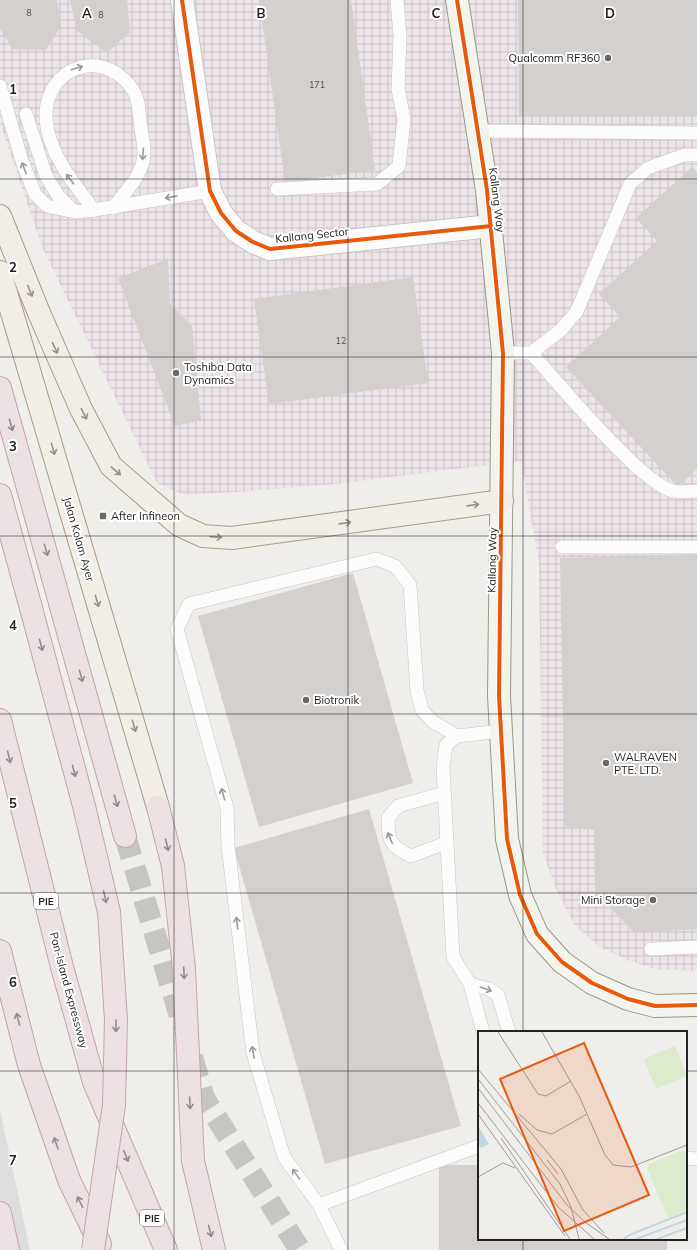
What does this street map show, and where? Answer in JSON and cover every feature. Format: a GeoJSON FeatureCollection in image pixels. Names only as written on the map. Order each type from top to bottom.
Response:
{"type":"FeatureCollection","features":[{"type":"Feature","properties":{"kind":"highway"},"geometry":{"type":"LineString","coordinates":[[0,388],[126,836]]}},
{"type":"Feature","properties":{"kind":"highway"},"geometry":{"type":"LineString","coordinates":[[0,495],[84,806],[109,912],[116,1020],[114,1105],[93,1250]]}},
{"type":"Feature","properties":{"kind":"highway","name":"Pan-Island Expressway"},"geometry":{"type":"LineString","coordinates":[[0,720],[62,968],[94,1082],[166,1250]]}},
{"type":"Feature","properties":{"kind":"highway"},"geometry":{"type":"LineString","coordinates":[[158,807],[172,866],[183,962],[193,1161],[214,1250]]}},
{"type":"Feature","properties":{"kind":"highway"},"geometry":{"type":"LineString","coordinates":[[0,951],[29,1065],[69,1180],[103,1250]]}},
{"type":"Feature","properties":{"kind":"highway"},"geometry":{"type":"LineString","coordinates":[[0,1213],[8,1250]]}},
{"type":"Feature","properties":{"kind":"main road"},"geometry":{"type":"LineString","coordinates":[[0,216],[38,313],[81,409],[111,466],[179,525],[203,536],[232,538],[502,501]]}},
{"type":"Feature","properties":{"kind":"main road","name":"Jalan Kolam Ayer"},"geometry":{"type":"LineString","coordinates":[[0,272],[158,807]]}},
{"type":"Feature","properties":{"kind":"street","name":"Kallang Sector"},"geometry":{"type":"LineString","coordinates":[[182,0],[210,191],[221,213],[236,232],[253,242],[270,248],[491,226]]}},
{"type":"Feature","properties":{"kind":"street","name":"Kallang Way"},"geometry":{"type":"LineString","coordinates":[[458,0],[479,131],[491,226],[503,353],[500,618],[501,731],[507,839],[520,895],[536,934],[562,962],[592,983],[628,999],[655,1006],[697,1005]]}},
{"type":"Feature","properties":{"kind":"lane"},"geometry":{"type":"LineString","coordinates":[[277,189],[377,184],[398,166],[404,119],[398,89],[400,36],[397,0]]}},
{"type":"Feature","properties":{"kind":"lane"},"geometry":{"type":"LineString","coordinates":[[94,210],[62,169],[52,144],[46,120],[48,102],[57,83],[71,70],[84,66],[101,66],[116,73],[129,84],[137,98],[144,154],[138,173],[113,208]]}},
{"type":"Feature","properties":{"kind":"lane"},"geometry":{"type":"LineString","coordinates":[[0,86],[22,161],[35,194],[47,206],[75,212],[113,208],[210,191]]}},
{"type":"Feature","properties":{"kind":"lane"},"geometry":{"type":"LineString","coordinates":[[26,114],[46,176],[59,198],[75,212]]}},
{"type":"Feature","properties":{"kind":"lane"},"geometry":{"type":"LineString","coordinates":[[479,131],[697,133]]}},
{"type":"Feature","properties":{"kind":"lane"},"geometry":{"type":"LineString","coordinates":[[503,353],[531,353],[561,330],[578,311],[630,184],[648,168],[684,155],[697,155]]}},
{"type":"Feature","properties":{"kind":"lane"},"geometry":{"type":"LineString","coordinates":[[531,353],[628,458],[653,481],[672,491],[697,491]]}},
{"type":"Feature","properties":{"kind":"lane"},"geometry":{"type":"LineString","coordinates":[[562,547],[697,547]]}},
{"type":"Feature","properties":{"kind":"lane"},"geometry":{"type":"LineString","coordinates":[[341,1250],[319,1205],[284,1157],[253,1053],[228,846],[227,808],[177,629],[189,604],[376,559],[395,566],[410,584],[417,690],[422,710],[432,721],[457,736]]}},
{"type":"Feature","properties":{"kind":"lane"},"geometry":{"type":"LineString","coordinates":[[483,1031],[470,984],[453,957],[443,767],[446,745],[457,736],[501,731]]}},
{"type":"Feature","properties":{"kind":"lane"},"geometry":{"type":"LineString","coordinates":[[444,793],[398,806],[388,818],[388,835],[396,850],[411,856],[446,843]]}},
{"type":"Feature","properties":{"kind":"lane"},"geometry":{"type":"LineString","coordinates":[[652,949],[697,947]]}},
{"type":"Feature","properties":{"kind":"lane"},"geometry":{"type":"LineString","coordinates":[[470,984],[489,989],[498,995],[509,1031]]}},
{"type":"Feature","properties":{"kind":"lane"},"geometry":{"type":"LineString","coordinates":[[319,1205],[478,1146]]}},
{"type":"Feature","properties":{"kind":"lane"},"geometry":{"type":"LineString","coordinates":[[687,1158],[697,1159]]}},
{"type":"Feature","properties":{"kind":"shaded area"},"geometry":{"type":"Polygon","coordinates":[[[0,0],[697,0],[697,971],[655,969],[627,960],[598,946],[574,924],[556,889],[543,853],[539,563],[521,461],[327,485],[185,495],[157,483],[42,247],[0,123],[0,0]]]}},
{"type":"Feature","properties":{"kind":"pier"},"geometry":{"type":"Polygon","coordinates":[[[0,1110],[30,1250],[0,1250],[0,1110]]]}},
{"type":"Feature","properties":{"kind":"building"},"geometry":{"type":"Polygon","coordinates":[[[0,0],[57,0],[61,26],[46,50],[13,49],[0,29],[0,0]]]}},
{"type":"Feature","properties":{"kind":"building"},"geometry":{"type":"Polygon","coordinates":[[[70,0],[127,0],[130,32],[107,53],[77,31],[70,0]]]}},
{"type":"Feature","properties":{"kind":"building"},"geometry":{"type":"Polygon","coordinates":[[[259,0],[351,0],[375,170],[285,182],[259,0]]]}},
{"type":"Feature","properties":{"kind":"building","name":"Qualcomm RF360"},"geometry":{"type":"Polygon","coordinates":[[[518,0],[697,0],[697,116],[519,117],[518,0]]]}},
{"type":"Feature","properties":{"kind":"building"},"geometry":{"type":"Polygon","coordinates":[[[692,167],[697,172],[697,469],[678,487],[566,367],[620,317],[599,294],[657,241],[636,218],[692,167]]]}},
{"type":"Feature","properties":{"kind":"building","name":"Toshiba Data Dynamics"},"geometry":{"type":"Polygon","coordinates":[[[168,259],[170,304],[192,326],[201,420],[175,426],[118,278],[168,259]]]}},
{"type":"Feature","properties":{"kind":"building"},"geometry":{"type":"Polygon","coordinates":[[[413,277],[428,383],[269,404],[254,299],[413,277]]]}},
{"type":"Feature","properties":{"kind":"building"},"geometry":{"type":"Polygon","coordinates":[[[697,554],[697,929],[635,933],[595,892],[594,830],[565,826],[560,558],[697,554]]]}},
{"type":"Feature","properties":{"kind":"building","name":"Biotronik"},"geometry":{"type":"Polygon","coordinates":[[[353,573],[413,783],[259,827],[198,616],[353,573]]]}},
{"type":"Feature","properties":{"kind":"building"},"geometry":{"type":"Polygon","coordinates":[[[369,809],[461,1126],[325,1164],[234,848],[369,809]]]}},
{"type":"Feature","properties":{"kind":"building"},"geometry":{"type":"Polygon","coordinates":[[[439,1165],[478,1165],[478,1240],[667,1240],[667,1250],[439,1250],[439,1165]]]}},
{"type":"Feature","properties":{"kind":"tunnel"},"geometry":{"type":"LineString","coordinates":[[125,836],[183,1026]]}},
{"type":"Feature","properties":{"kind":"tunnel"},"geometry":{"type":"LineString","coordinates":[[192,1057],[204,1098],[300,1250]]}},
{"type":"Feature","properties":{"kind":"cycle path"},"geometry":{"type":"LineString","coordinates":[[182,0],[210,191],[221,213],[236,231],[253,242],[270,249],[491,226]]}},
{"type":"Feature","properties":{"kind":"cycle path"},"geometry":{"type":"LineString","coordinates":[[457,0],[487,190],[503,353],[499,696],[507,839],[520,895],[537,934],[562,962],[592,983],[628,999],[655,1006],[697,1005]]}},
{"type":"Feature","properties":{"kind":"place","name":"Qualcomm RF360"},"geometry":{"type":"Point","coordinates":[608,58]}},
{"type":"Feature","properties":{"kind":"place","name":"Toshiba Data Dynamics"},"geometry":{"type":"Point","coordinates":[176,373]}},
{"type":"Feature","properties":{"kind":"place","name":"After Infineon"},"geometry":{"type":"Point","coordinates":[103,516]}},
{"type":"Feature","properties":{"kind":"place","name":"Biotronik"},"geometry":{"type":"Point","coordinates":[306,700]}},
{"type":"Feature","properties":{"kind":"place","name":"WALRAVEN PTE. LTD."},"geometry":{"type":"Point","coordinates":[606,763]}},
{"type":"Feature","properties":{"kind":"place","name":"Mini Storage"},"geometry":{"type":"Point","coordinates":[653,900]}}]}
